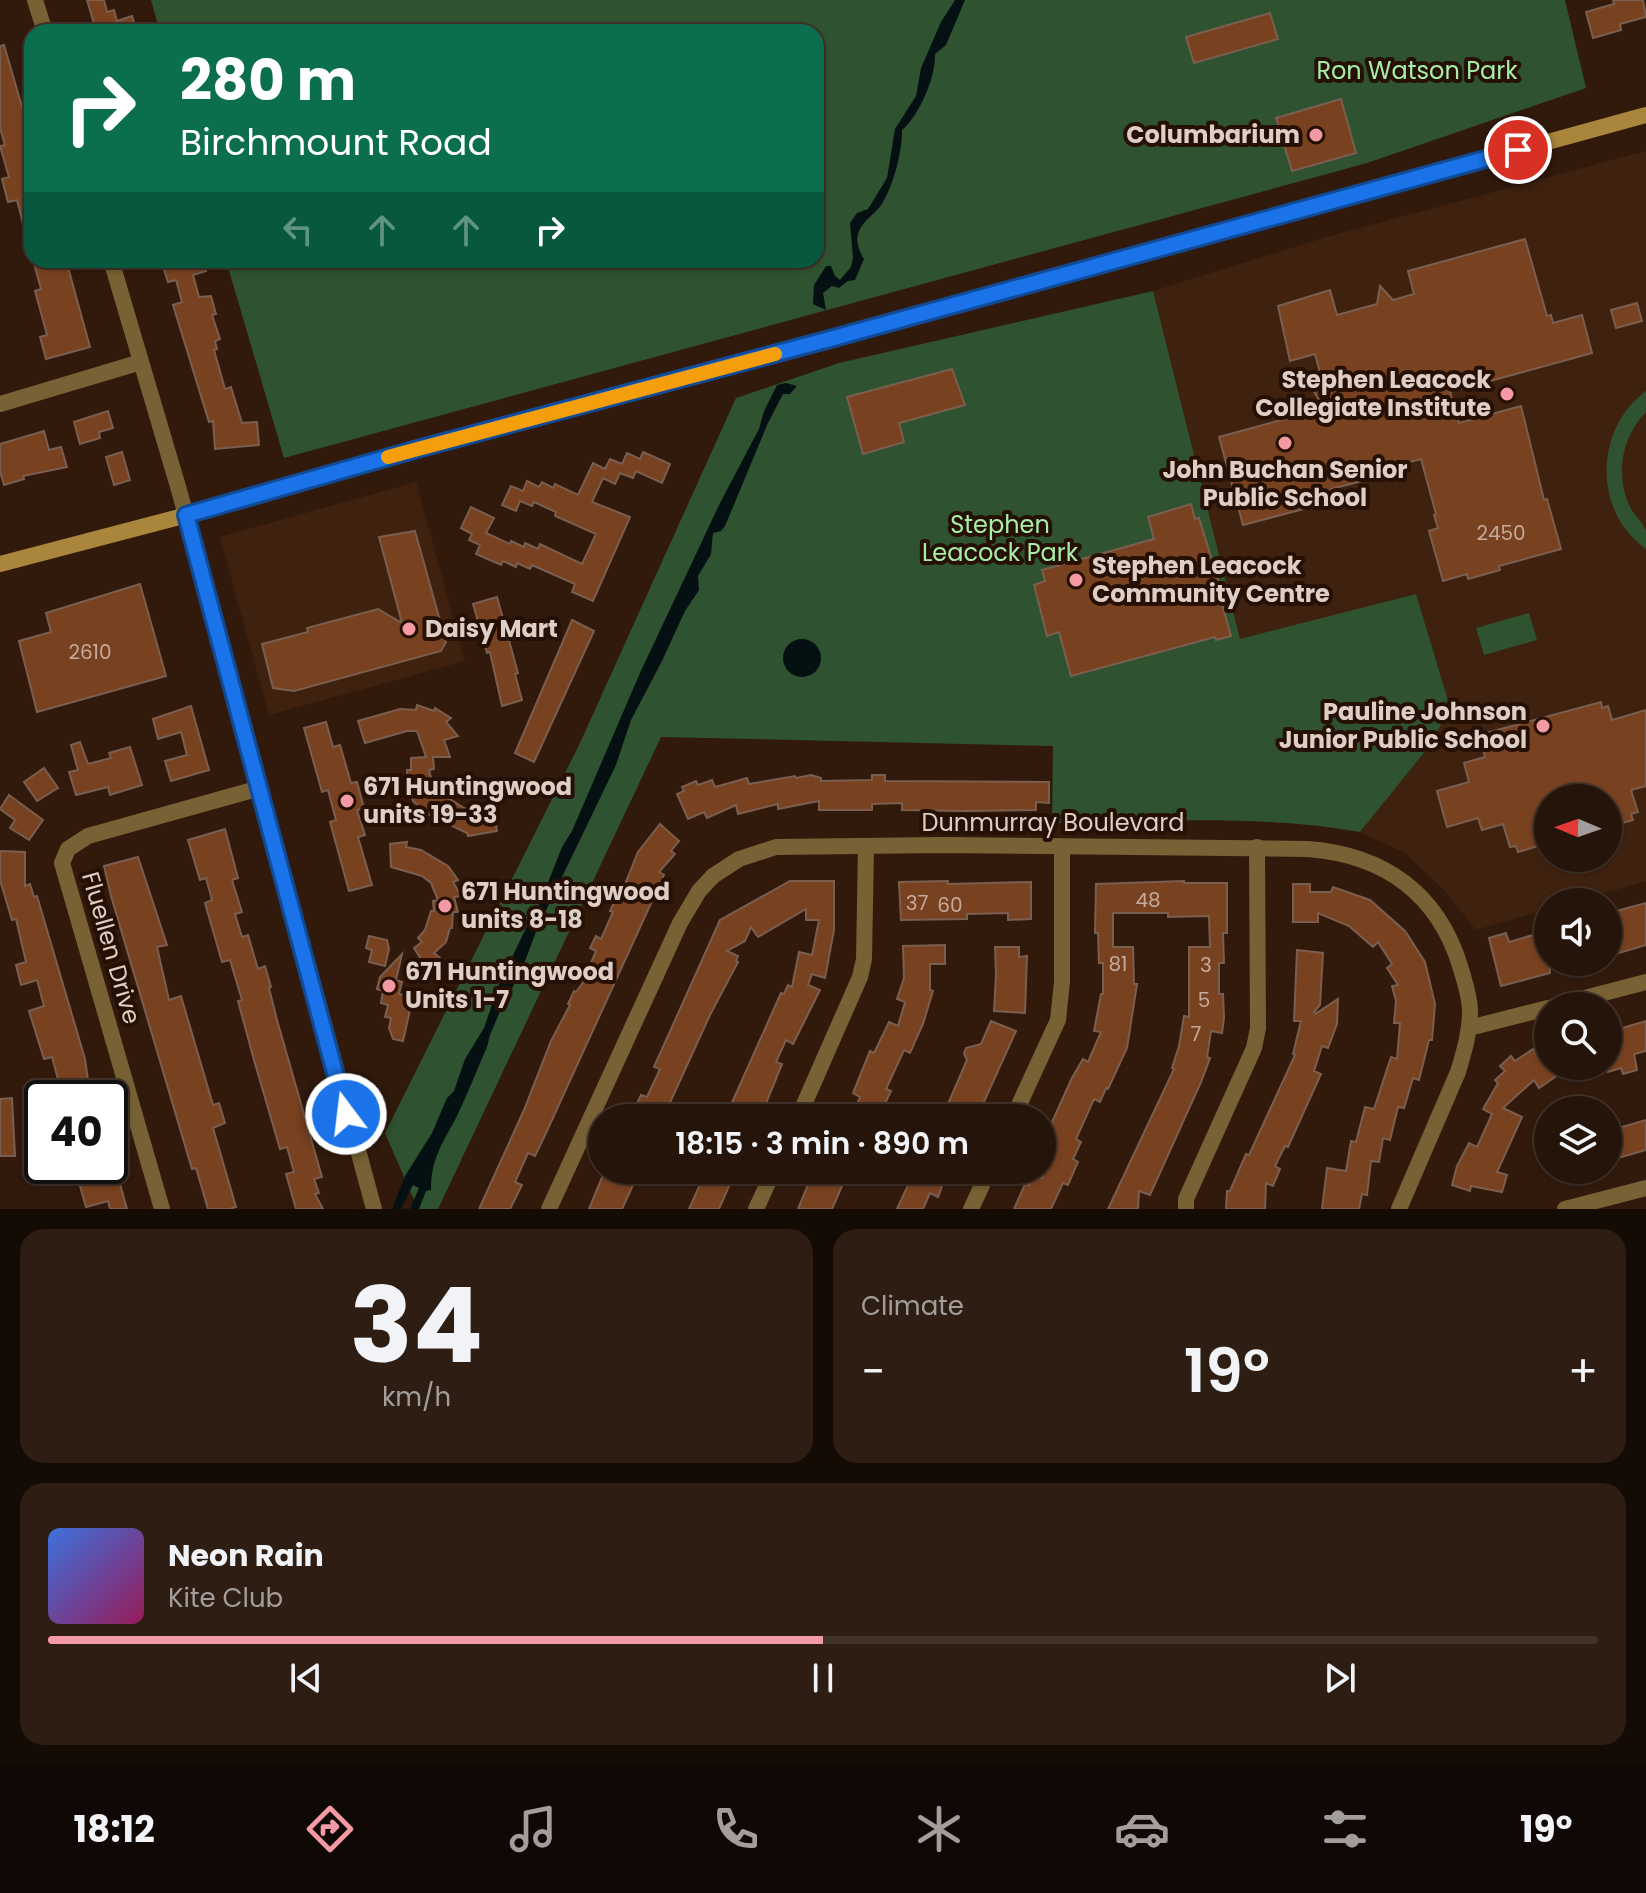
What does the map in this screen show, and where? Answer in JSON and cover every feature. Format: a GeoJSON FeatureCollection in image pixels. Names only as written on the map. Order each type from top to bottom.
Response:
{"type":"FeatureCollection","features":[{"type":"Feature","properties":{"kind":"main road"},"geometry":{"type":"LineString","coordinates":[[0,564],[1646,115]]}},
{"type":"Feature","properties":{"kind":"street"},"geometry":{"type":"LineString","coordinates":[[35,0],[42,24]]}},
{"type":"Feature","properties":{"kind":"street"},"geometry":{"type":"LineString","coordinates":[[113,268],[186,515],[374,1209]]}},
{"type":"Feature","properties":{"kind":"street"},"geometry":{"type":"LineString","coordinates":[[0,404],[141,362]]}},
{"type":"Feature","properties":{"kind":"street","name":"Fluellen Drive"},"geometry":{"type":"LineString","coordinates":[[162,1209],[62,863],[68,849],[88,836],[260,788]]}},
{"type":"Feature","properties":{"kind":"street","name":"Dunmurray Boulevard"},"geometry":{"type":"LineString","coordinates":[[549,1209],[680,923],[699,891],[739,859],[764,850],[791,846],[1257,847],[1339,852],[1374,864],[1404,881],[1434,911],[1457,955],[1469,999],[1469,1028],[1458,1072],[1402,1208]]}},
{"type":"Feature","properties":{"kind":"street"},"geometry":{"type":"LineString","coordinates":[[804,1104],[860,977],[864,959],[866,847]]}},
{"type":"Feature","properties":{"kind":"street"},"geometry":{"type":"LineString","coordinates":[[1186,1209],[1186,1199],[1254,1048],[1258,1028],[1257,847]]}},
{"type":"Feature","properties":{"kind":"street"},"geometry":{"type":"LineString","coordinates":[[1019,1104],[1058,1020],[1062,982],[1062,848]]}},
{"type":"Feature","properties":{"kind":"street"},"geometry":{"type":"LineString","coordinates":[[1608,992],[1646,982]]}},
{"type":"Feature","properties":{"kind":"street"},"geometry":{"type":"LineString","coordinates":[[1469,1028],[1534,1012]]}},
{"type":"Feature","properties":{"kind":"street"},"geometry":{"type":"LineString","coordinates":[[756,1209],[768,1184]]}},
{"type":"Feature","properties":{"kind":"street"},"geometry":{"type":"LineString","coordinates":[[971,1209],[983,1184]]}},
{"type":"Feature","properties":{"kind":"street"},"geometry":{"type":"LineString","coordinates":[[1565,1209],[1646,1188]]}},
{"type":"Feature","properties":{"kind":"shaded area"},"geometry":{"type":"Polygon","coordinates":[[[955,0],[965,0],[946,45],[935,54],[933,74],[920,106],[902,130],[899,158],[890,187],[882,204],[858,234],[858,247],[864,259],[855,280],[839,288],[832,286],[823,293],[826,310],[813,304],[814,285],[826,266],[831,266],[840,280],[851,267],[850,223],[857,213],[868,209],[887,178],[895,129],[916,96],[921,68],[941,22],[955,0]]]}},
{"type":"Feature","properties":{"kind":"shaded area"},"geometry":{"type":"Polygon","coordinates":[[[1646,151],[1646,881],[1622,888],[1534,888],[1534,913],[1476,930],[1443,889],[1405,853],[1360,832],[1431,744],[1415,594],[1240,640],[1153,291],[1330,236],[1646,151]]]}},
{"type":"Feature","properties":{"kind":"shaded area"},"geometry":{"type":"Polygon","coordinates":[[[786,383],[797,386],[790,394],[783,394],[725,526],[713,533],[711,554],[698,576],[699,590],[685,611],[631,720],[616,765],[537,929],[521,972],[504,1002],[468,1091],[438,1152],[431,1190],[426,1191],[419,1209],[410,1209],[419,1188],[413,1185],[401,1209],[392,1209],[405,1176],[432,1133],[447,1098],[454,1091],[465,1059],[484,1028],[499,984],[538,908],[640,673],[720,503],[759,429],[777,385],[786,383]]]}},
{"type":"Feature","properties":{"kind":"shaded area"},"geometry":{"type":"Polygon","coordinates":[[[416,482],[465,661],[269,715],[220,537],[416,482]]]}},
{"type":"Feature","properties":{"kind":"shaded area"},"geometry":{"type":"Polygon","coordinates":[[[802,639],[815,645],[821,658],[815,671],[802,677],[789,671],[783,658],[789,645],[802,639]]]}},
{"type":"Feature","properties":{"kind":"green space","name":"Ron Watson Park"},"geometry":{"type":"Polygon","coordinates":[[[151,0],[1565,0],[1586,88],[1367,163],[284,458],[228,268],[824,268],[824,24],[158,24],[151,0]]]}},
{"type":"Feature","properties":{"kind":"green space","name":"Stephen Leacock Park"},"geometry":{"type":"Polygon","coordinates":[[[1153,291],[1240,639],[1416,594],[1450,707],[1431,744],[1360,832],[1245,821],[1052,823],[1053,746],[661,737],[438,1209],[418,1209],[385,1133],[580,743],[736,398],[839,363],[1153,291]]]}},
{"type":"Feature","properties":{"kind":"green space"},"geometry":{"type":"Polygon","coordinates":[[[1646,391],[1646,412],[1626,444],[1622,480],[1629,505],[1646,531],[1646,549],[1629,533],[1616,514],[1609,493],[1607,470],[1609,448],[1617,427],[1629,407],[1646,391]]]}},
{"type":"Feature","properties":{"kind":"green space"},"geometry":{"type":"Polygon","coordinates":[[[1529,613],[1537,640],[1484,655],[1476,628],[1529,613]]]}},
{"type":"Feature","properties":{"kind":"building"},"geometry":{"type":"Polygon","coordinates":[[[87,0],[104,0],[107,12],[114,10],[117,21],[132,16],[134,24],[94,24],[87,0]]]}},
{"type":"Feature","properties":{"kind":"building"},"geometry":{"type":"Polygon","coordinates":[[[1613,0],[1643,0],[1646,17],[1620,24],[1621,30],[1593,38],[1586,12],[1614,4],[1613,0]]]}},
{"type":"Feature","properties":{"kind":"building"},"geometry":{"type":"Polygon","coordinates":[[[1270,13],[1278,39],[1194,63],[1186,37],[1270,13]]]}},
{"type":"Feature","properties":{"kind":"building"},"geometry":{"type":"Polygon","coordinates":[[[4,45],[24,114],[24,227],[17,200],[8,202],[2,179],[9,177],[0,146],[5,145],[0,128],[0,46],[4,45]]]}},
{"type":"Feature","properties":{"kind":"building","name":"Columbarium"},"geometry":{"type":"Polygon","coordinates":[[[1341,99],[1356,153],[1292,171],[1276,118],[1341,99]]]}},
{"type":"Feature","properties":{"kind":"building"},"geometry":{"type":"Polygon","coordinates":[[[1525,239],[1547,316],[1551,315],[1553,323],[1582,315],[1592,353],[1450,392],[1459,423],[1521,406],[1544,500],[1547,499],[1561,549],[1499,566],[1500,570],[1468,579],[1467,574],[1443,581],[1429,531],[1438,528],[1436,514],[1421,459],[1369,473],[1370,479],[1331,489],[1334,501],[1243,525],[1219,437],[1325,408],[1314,392],[1323,384],[1315,354],[1290,361],[1278,306],[1330,290],[1337,315],[1377,304],[1380,286],[1393,300],[1414,294],[1408,271],[1525,239]]]}},
{"type":"Feature","properties":{"kind":"building"},"geometry":{"type":"Polygon","coordinates":[[[35,268],[68,268],[90,347],[46,359],[40,337],[47,335],[35,291],[41,289],[35,268]]]}},
{"type":"Feature","properties":{"kind":"building"},"geometry":{"type":"Polygon","coordinates":[[[164,268],[205,268],[206,271],[193,275],[199,297],[211,296],[216,314],[212,315],[220,339],[215,341],[217,349],[214,350],[225,389],[231,387],[242,423],[257,422],[259,445],[215,449],[213,421],[209,422],[173,305],[182,302],[176,280],[168,282],[164,268]]]}},
{"type":"Feature","properties":{"kind":"building"},"geometry":{"type":"Polygon","coordinates":[[[1637,303],[1642,321],[1616,328],[1611,310],[1637,303]]]}},
{"type":"Feature","properties":{"kind":"building"},"geometry":{"type":"Polygon","coordinates":[[[952,369],[965,405],[899,423],[904,442],[863,454],[847,397],[952,369]]]}},
{"type":"Feature","properties":{"kind":"building"},"geometry":{"type":"Polygon","coordinates":[[[108,411],[113,428],[99,432],[100,438],[80,444],[74,422],[108,411]]]}},
{"type":"Feature","properties":{"kind":"building"},"geometry":{"type":"Polygon","coordinates":[[[44,431],[49,450],[61,447],[67,467],[23,476],[24,479],[4,485],[0,471],[0,444],[44,431]]]}},
{"type":"Feature","properties":{"kind":"building"},"geometry":{"type":"Polygon","coordinates":[[[122,452],[130,480],[114,485],[106,457],[122,452]]]}},
{"type":"Feature","properties":{"kind":"building"},"geometry":{"type":"Polygon","coordinates":[[[643,452],[670,464],[662,483],[636,471],[633,478],[620,473],[615,484],[603,478],[592,502],[630,517],[593,601],[572,592],[575,584],[532,565],[530,569],[503,561],[501,565],[476,554],[480,545],[469,540],[472,534],[461,528],[471,507],[494,518],[486,533],[524,547],[525,543],[538,549],[540,544],[582,564],[596,534],[555,516],[556,512],[534,502],[532,506],[520,501],[516,511],[502,505],[511,486],[523,491],[527,481],[539,487],[542,482],[553,488],[555,484],[578,495],[593,463],[605,469],[610,459],[622,464],[627,453],[640,459],[643,452]]]}},
{"type":"Feature","properties":{"kind":"building"},"geometry":{"type":"Polygon","coordinates":[[[1191,504],[1195,519],[1199,518],[1225,603],[1222,604],[1231,636],[1216,640],[1215,637],[1071,676],[1059,632],[1047,636],[1034,585],[1045,581],[1042,570],[1154,539],[1148,517],[1191,504]]]}},
{"type":"Feature","properties":{"kind":"building"},"geometry":{"type":"Polygon","coordinates":[[[415,531],[446,642],[441,651],[294,691],[273,688],[262,644],[378,609],[402,623],[379,537],[415,531]]]}},
{"type":"Feature","properties":{"kind":"building"},"geometry":{"type":"Polygon","coordinates":[[[140,584],[166,676],[37,712],[19,641],[51,632],[46,613],[140,584]]]}},
{"type":"Feature","properties":{"kind":"building"},"geometry":{"type":"Polygon","coordinates":[[[497,597],[518,673],[515,674],[522,700],[502,706],[490,652],[487,653],[473,604],[497,597]]]}},
{"type":"Feature","properties":{"kind":"building"},"geometry":{"type":"Polygon","coordinates":[[[572,620],[594,631],[534,762],[515,753],[572,620]]]}},
{"type":"Feature","properties":{"kind":"building"},"geometry":{"type":"Polygon","coordinates":[[[1601,702],[1602,708],[1608,706],[1612,720],[1646,710],[1646,786],[1631,790],[1638,812],[1631,814],[1633,820],[1622,823],[1622,784],[1534,784],[1534,847],[1518,852],[1516,846],[1510,847],[1503,824],[1482,830],[1478,818],[1447,827],[1437,791],[1469,782],[1464,763],[1485,757],[1481,741],[1488,739],[1486,733],[1601,702]]]}},
{"type":"Feature","properties":{"kind":"building"},"geometry":{"type":"Polygon","coordinates":[[[417,705],[434,711],[435,708],[451,718],[446,722],[458,736],[444,740],[450,757],[433,757],[434,769],[429,770],[435,793],[464,808],[478,811],[493,808],[497,831],[468,836],[425,813],[413,801],[407,770],[411,770],[411,758],[426,757],[417,731],[365,743],[358,721],[400,709],[416,710],[417,705]]]}},
{"type":"Feature","properties":{"kind":"building"},"geometry":{"type":"Polygon","coordinates":[[[191,706],[209,770],[171,781],[165,761],[187,755],[181,732],[158,739],[153,719],[191,706]]]}},
{"type":"Feature","properties":{"kind":"building","name":"671 Huntingwood units 19-33"},"geometry":{"type":"Polygon","coordinates":[[[326,722],[333,747],[340,745],[351,783],[357,782],[364,808],[357,810],[365,835],[358,837],[372,885],[349,891],[330,822],[336,820],[328,790],[322,792],[304,728],[326,722]]]}},
{"type":"Feature","properties":{"kind":"building"},"geometry":{"type":"Polygon","coordinates":[[[80,742],[88,764],[111,758],[109,753],[130,747],[142,785],[110,795],[108,787],[76,795],[69,772],[78,770],[71,745],[80,742]]]}},
{"type":"Feature","properties":{"kind":"building"},"geometry":{"type":"Polygon","coordinates":[[[44,768],[58,788],[37,801],[24,782],[44,768]]]}},
{"type":"Feature","properties":{"kind":"building"},"geometry":{"type":"Polygon","coordinates":[[[811,775],[821,778],[821,781],[872,780],[872,775],[885,775],[885,781],[1049,782],[1049,803],[1036,802],[1036,810],[902,810],[902,803],[872,804],[872,810],[819,810],[819,801],[778,809],[778,804],[738,814],[736,805],[707,818],[704,812],[688,819],[677,794],[684,791],[682,787],[696,781],[698,785],[712,780],[715,787],[747,778],[749,784],[811,775]]]}},
{"type":"Feature","properties":{"kind":"building"},"geometry":{"type":"Polygon","coordinates":[[[9,795],[43,820],[29,840],[10,828],[15,820],[0,809],[9,795]]]}},
{"type":"Feature","properties":{"kind":"building"},"geometry":{"type":"Polygon","coordinates":[[[660,824],[679,841],[671,851],[675,854],[659,872],[664,875],[535,1156],[528,1153],[515,1182],[522,1185],[510,1209],[479,1209],[551,1041],[574,991],[582,984],[596,951],[590,948],[596,936],[601,939],[613,912],[610,911],[619,899],[638,852],[660,824]]]}},
{"type":"Feature","properties":{"kind":"building"},"geometry":{"type":"Polygon","coordinates":[[[225,829],[238,878],[232,880],[242,912],[235,914],[242,937],[248,935],[258,969],[265,966],[277,1020],[322,1177],[314,1179],[319,1193],[315,1194],[323,1209],[296,1209],[286,1174],[294,1172],[287,1147],[280,1149],[238,1001],[242,1000],[230,960],[222,962],[205,903],[212,900],[206,878],[200,880],[188,840],[225,829]]]}},
{"type":"Feature","properties":{"kind":"building","name":"671 Huntingwood units 8-18"},"geometry":{"type":"Polygon","coordinates":[[[407,842],[406,847],[421,850],[448,866],[458,880],[453,882],[461,896],[454,897],[458,912],[453,912],[452,928],[446,942],[434,953],[440,958],[426,967],[414,948],[422,942],[418,938],[425,930],[431,911],[434,911],[433,901],[438,900],[431,883],[422,876],[391,867],[390,844],[407,842]]]}},
{"type":"Feature","properties":{"kind":"building"},"geometry":{"type":"Polygon","coordinates":[[[0,851],[25,852],[25,886],[30,884],[34,897],[37,896],[85,1059],[88,1080],[58,1080],[52,1057],[44,1059],[29,1011],[44,1006],[37,980],[21,985],[16,965],[26,962],[16,919],[12,920],[0,880],[0,851]]]}},
{"type":"Feature","properties":{"kind":"building"},"geometry":{"type":"Polygon","coordinates":[[[138,857],[167,945],[157,947],[169,1000],[181,996],[213,1105],[219,1103],[225,1123],[213,1128],[236,1207],[229,1209],[208,1209],[196,1168],[192,1169],[111,896],[104,866],[138,857]]]}},
{"type":"Feature","properties":{"kind":"building"},"geometry":{"type":"Polygon","coordinates":[[[790,881],[834,881],[834,930],[825,978],[812,974],[808,985],[820,990],[793,1044],[786,1040],[776,1062],[782,1064],[766,1104],[731,1104],[781,993],[784,994],[788,985],[792,987],[799,952],[812,955],[819,920],[806,920],[806,909],[758,937],[751,927],[745,941],[727,951],[738,956],[738,962],[669,1104],[637,1104],[641,1095],[647,1097],[660,1069],[654,1067],[720,920],[790,881]]]}},
{"type":"Feature","properties":{"kind":"building"},"geometry":{"type":"Polygon","coordinates":[[[948,881],[948,884],[1031,882],[1031,919],[1008,920],[1008,913],[967,914],[967,919],[901,920],[899,882],[948,881]]]}},
{"type":"Feature","properties":{"kind":"building"},"geometry":{"type":"Polygon","coordinates":[[[1227,883],[1224,963],[1219,963],[1219,994],[1223,994],[1222,1033],[1211,1031],[1207,1057],[1210,1058],[1150,1195],[1139,1191],[1138,1209],[1108,1209],[1174,1069],[1184,1016],[1189,1017],[1189,947],[1210,947],[1209,916],[1113,913],[1113,947],[1133,947],[1134,984],[1137,984],[1127,1048],[1100,1102],[1094,1099],[1076,1139],[1081,1142],[1073,1159],[1078,1162],[1068,1185],[1063,1183],[1051,1209],[1014,1209],[1025,1184],[1056,1184],[1056,1113],[1083,1059],[1088,1062],[1101,1032],[1094,1031],[1103,994],[1103,963],[1099,963],[1098,933],[1095,933],[1096,884],[1227,883]]]}},
{"type":"Feature","properties":{"kind":"building"},"geometry":{"type":"Polygon","coordinates":[[[1293,884],[1310,884],[1310,892],[1331,892],[1333,887],[1370,900],[1405,931],[1425,962],[1435,1004],[1432,1040],[1429,1040],[1419,1080],[1413,1078],[1404,1108],[1398,1107],[1390,1140],[1383,1138],[1379,1162],[1371,1161],[1367,1195],[1362,1194],[1359,1209],[1322,1209],[1327,1168],[1346,1171],[1351,1141],[1356,1142],[1365,1107],[1374,1109],[1391,1057],[1397,1059],[1400,1023],[1394,1023],[1396,1001],[1392,986],[1398,985],[1387,968],[1392,964],[1378,942],[1373,947],[1349,926],[1318,913],[1318,922],[1293,922],[1293,884]]]}},
{"type":"Feature","properties":{"kind":"building"},"geometry":{"type":"Polygon","coordinates":[[[1646,903],[1646,945],[1622,952],[1622,909],[1646,903]]]}},
{"type":"Feature","properties":{"kind":"building"},"geometry":{"type":"Polygon","coordinates":[[[1506,933],[1509,942],[1533,935],[1534,976],[1539,976],[1501,986],[1489,938],[1506,933]]]}},
{"type":"Feature","properties":{"kind":"building"},"geometry":{"type":"Polygon","coordinates":[[[369,936],[387,940],[389,949],[385,966],[369,962],[372,950],[366,948],[369,936]]]}},
{"type":"Feature","properties":{"kind":"building"},"geometry":{"type":"Polygon","coordinates":[[[945,945],[945,964],[930,964],[930,990],[933,991],[923,1024],[910,1053],[904,1050],[886,1089],[891,1091],[885,1104],[857,1104],[860,1097],[853,1093],[870,1051],[874,1053],[889,1022],[898,1026],[905,1002],[897,999],[904,978],[903,946],[945,945]]]}},
{"type":"Feature","properties":{"kind":"building"},"geometry":{"type":"Polygon","coordinates":[[[995,947],[1019,947],[1019,957],[1027,956],[1025,1013],[994,1011],[995,947]]]}},
{"type":"Feature","properties":{"kind":"building"},"geometry":{"type":"Polygon","coordinates":[[[1297,950],[1323,953],[1320,1005],[1314,1012],[1338,999],[1337,1024],[1328,1048],[1322,1046],[1314,1071],[1321,1074],[1288,1147],[1285,1146],[1275,1166],[1280,1169],[1273,1186],[1266,1183],[1265,1209],[1226,1209],[1227,1191],[1230,1191],[1246,1154],[1249,1155],[1295,1055],[1301,1021],[1294,1021],[1297,950]]]}},
{"type":"Feature","properties":{"kind":"building","name":"671 Huntingwood Units 1-7"},"geometry":{"type":"Polygon","coordinates":[[[402,954],[396,980],[402,982],[399,994],[407,996],[404,1008],[410,1010],[403,1041],[393,1039],[389,1028],[391,1018],[385,1017],[388,1005],[381,1003],[383,991],[377,989],[380,977],[402,954]]]}},
{"type":"Feature","properties":{"kind":"building"},"geometry":{"type":"Polygon","coordinates":[[[991,1021],[1016,1031],[983,1104],[948,1104],[967,1060],[964,1054],[966,1048],[981,1044],[991,1021]]]}},
{"type":"Feature","properties":{"kind":"building"},"geometry":{"type":"Polygon","coordinates":[[[1646,1021],[1646,1051],[1634,1054],[1637,1070],[1623,1074],[1622,1071],[1622,1028],[1646,1021]]]}},
{"type":"Feature","properties":{"kind":"building"},"geometry":{"type":"Polygon","coordinates":[[[1533,1049],[1534,1080],[1503,1108],[1522,1117],[1497,1172],[1507,1175],[1502,1192],[1471,1186],[1470,1191],[1452,1185],[1457,1166],[1469,1143],[1477,1147],[1492,1114],[1483,1109],[1498,1083],[1495,1080],[1505,1071],[1500,1066],[1511,1056],[1515,1061],[1533,1049]]]}},
{"type":"Feature","properties":{"kind":"building"},"geometry":{"type":"Polygon","coordinates":[[[1534,1080],[1551,1080],[1539,1088],[1534,1080]]]}},
{"type":"Feature","properties":{"kind":"building"},"geometry":{"type":"Polygon","coordinates":[[[12,1098],[15,1156],[0,1156],[0,1099],[12,1098]]]}},
{"type":"Feature","properties":{"kind":"building"},"geometry":{"type":"Polygon","coordinates":[[[1646,1120],[1646,1150],[1622,1157],[1622,1127],[1646,1120]]]}},
{"type":"Feature","properties":{"kind":"building"},"geometry":{"type":"Polygon","coordinates":[[[120,1184],[127,1209],[110,1209],[108,1201],[86,1207],[80,1186],[120,1184]]]}},
{"type":"Feature","properties":{"kind":"building"},"geometry":{"type":"Polygon","coordinates":[[[599,1184],[634,1184],[622,1209],[589,1209],[599,1184]]]}},
{"type":"Feature","properties":{"kind":"building"},"geometry":{"type":"Polygon","coordinates":[[[700,1184],[730,1184],[719,1209],[689,1209],[700,1184]]]}},
{"type":"Feature","properties":{"kind":"building"},"geometry":{"type":"Polygon","coordinates":[[[808,1184],[843,1184],[832,1209],[798,1209],[808,1184]]]}},
{"type":"Feature","properties":{"kind":"building"},"geometry":{"type":"Polygon","coordinates":[[[909,1184],[943,1184],[938,1197],[930,1193],[923,1209],[897,1209],[909,1184]]]}},
{"type":"Feature","properties":{"kind":"slow traffic"},"geometry":{"type":"LineString","coordinates":[[388,457],[775,354]]}},
{"type":"Feature","properties":{"kind":"place","name":"Columbarium"},"geometry":{"type":"Point","coordinates":[1316,135]}},
{"type":"Feature","properties":{"kind":"place","name":"Stephen Leacock Collegiate Institute"},"geometry":{"type":"Point","coordinates":[1507,394]}},
{"type":"Feature","properties":{"kind":"place","name":"John Buchan Senior Public School"},"geometry":{"type":"Point","coordinates":[1285,443]}},
{"type":"Feature","properties":{"kind":"place","name":"Stephen Leacock Community Centre"},"geometry":{"type":"Point","coordinates":[1076,580]}},
{"type":"Feature","properties":{"kind":"place","name":"Daisy Mart"},"geometry":{"type":"Point","coordinates":[409,629]}},
{"type":"Feature","properties":{"kind":"place","name":"Pauline Johnson Junior Public School"},"geometry":{"type":"Point","coordinates":[1543,726]}},
{"type":"Feature","properties":{"kind":"place","name":"671 Huntingwood units 19-33"},"geometry":{"type":"Point","coordinates":[347,801]}},
{"type":"Feature","properties":{"kind":"place","name":"671 Huntingwood units 8-18"},"geometry":{"type":"Point","coordinates":[445,906]}},
{"type":"Feature","properties":{"kind":"place","name":"671 Huntingwood Units 1-7"},"geometry":{"type":"Point","coordinates":[389,986]}},
{"type":"Feature","properties":{"kind":"route"},"geometry":{"type":"LineString","coordinates":[[346,1114],[186,515],[417,449],[1518,150]]}}]}
